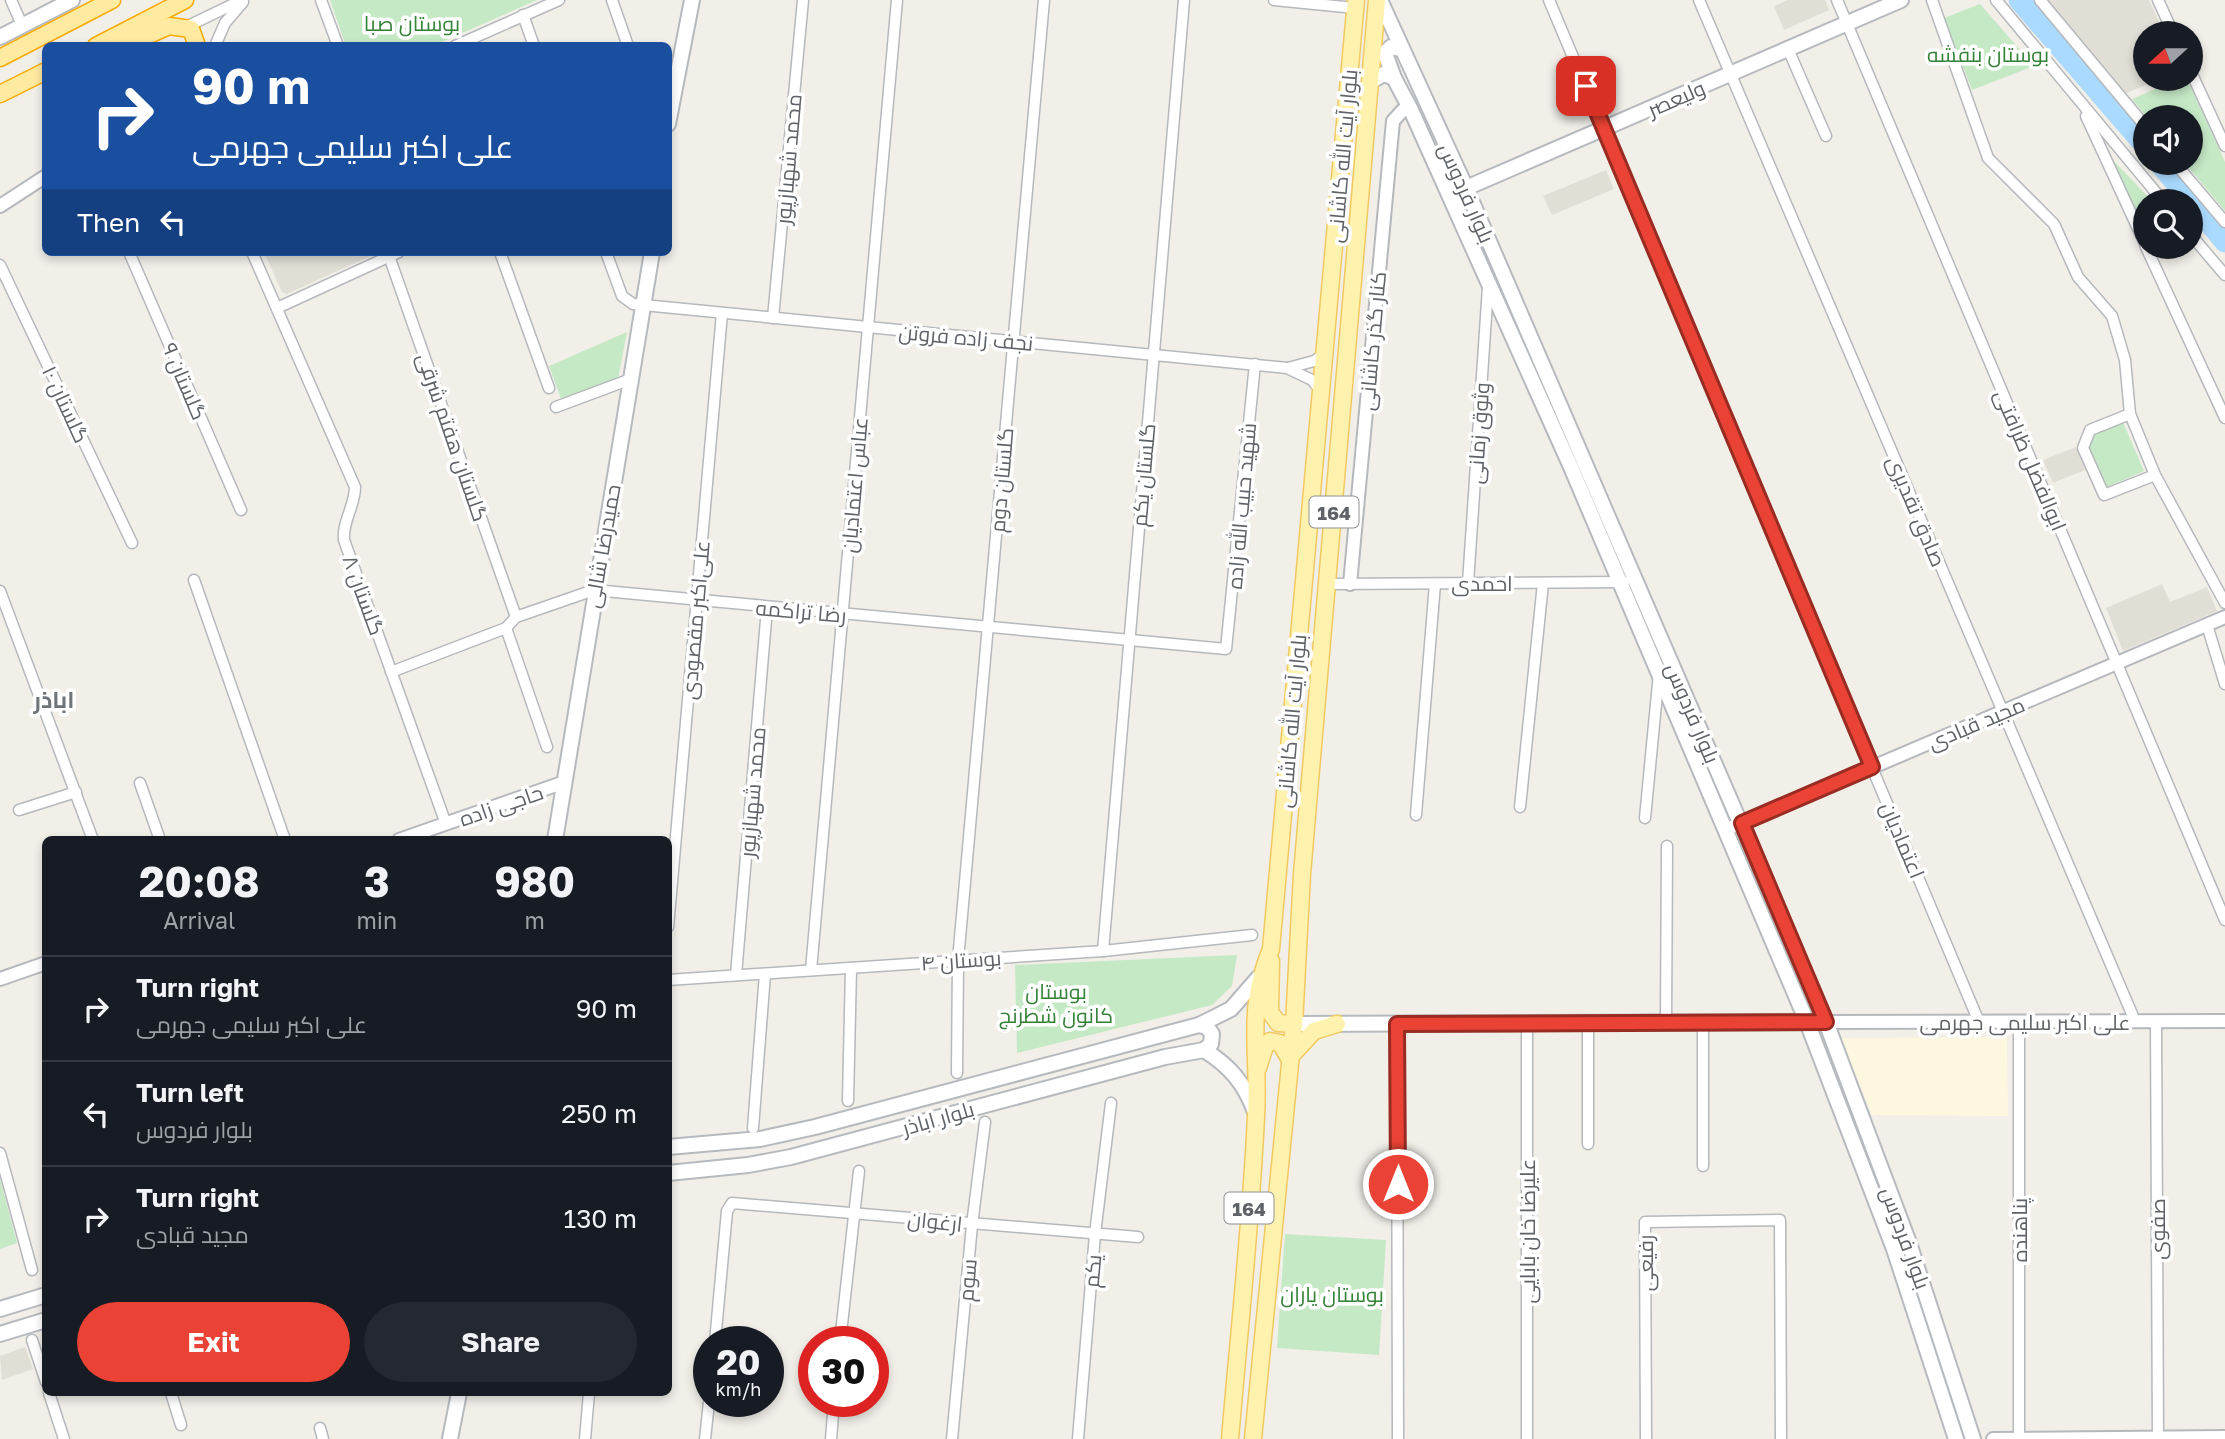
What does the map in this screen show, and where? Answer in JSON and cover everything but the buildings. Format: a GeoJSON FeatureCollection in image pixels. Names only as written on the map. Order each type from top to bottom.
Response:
{"type":"FeatureCollection","features":[{"type":"Feature","properties":{"kind":"highway"},"geometry":{"type":"LineString","coordinates":[[0,58],[112,0]]}},
{"type":"Feature","properties":{"kind":"highway"},"geometry":{"type":"LineString","coordinates":[[104,42],[185,0]]}},
{"type":"Feature","properties":{"kind":"highway"},"geometry":{"type":"LineString","coordinates":[[133,42],[169,26],[188,26],[195,34],[196,42]]}},
{"type":"Feature","properties":{"kind":"highway"},"geometry":{"type":"LineString","coordinates":[[0,94],[42,73]]}},
{"type":"Feature","properties":{"kind":"main road"},"geometry":{"type":"LineString","coordinates":[[0,37],[72,0]]}},
{"type":"Feature","properties":{"kind":"main road"},"geometry":{"type":"LineString","coordinates":[[672,103],[692,0]]}},
{"type":"Feature","properties":{"kind":"main road","name":"بلوار آیت الله کاشانی"},"geometry":{"type":"LineString","coordinates":[[1252,1439],[1294,1024],[1302,874],[1379,0]]}},
{"type":"Feature","properties":{"kind":"main road","name":"بلوار فردوس"},"geometry":{"type":"LineString","coordinates":[[1379,0],[1504,276],[1578,464],[1666,670],[1727,829],[1807,1022],[1894,1249],[1956,1439]]}},
{"type":"Feature","properties":{"kind":"main road","name":"ولیعصر"},"geometry":{"type":"LineString","coordinates":[[1450,195],[1901,0]]}},
{"type":"Feature","properties":{"kind":"main road","name":"بلوار آیت الله کاشانی"},"geometry":{"type":"LineString","coordinates":[[1230,1439],[1256,1115],[1253,1044],[1259,977],[1271,949],[1355,4]]}},
{"type":"Feature","properties":{"kind":"main road"},"geometry":{"type":"LineString","coordinates":[[1394,78],[1385,52],[1391,47],[1402,49]]}},
{"type":"Feature","properties":{"kind":"main road"},"geometry":{"type":"LineString","coordinates":[[1371,81],[1384,74],[1394,78]]}},
{"type":"Feature","properties":{"kind":"main road","name":"بلوار فردوس"},"geometry":{"type":"LineString","coordinates":[[1394,78],[1489,283],[1578,464]]}},
{"type":"Feature","properties":{"kind":"main road","name":"حمیدرضا شالی"},"geometry":{"type":"LineString","coordinates":[[555,836],[562,783],[651,256]]}},
{"type":"Feature","properties":{"kind":"main road"},"geometry":{"type":"LineString","coordinates":[[1489,283],[1504,276]]}},
{"type":"Feature","properties":{"kind":"main road","name":"بلوار فردوس"},"geometry":{"type":"LineString","coordinates":[[1666,670],[1742,823],[1826,1022],[1909,1243],[1973,1439]]}},
{"type":"Feature","properties":{"kind":"main road"},"geometry":{"type":"LineString","coordinates":[[1271,949],[1270,1012],[1278,1023],[1826,1022]]}},
{"type":"Feature","properties":{"kind":"main road","name":"بلوار اباذر"},"geometry":{"type":"LineString","coordinates":[[672,1147],[760,1139],[815,1127],[1199,1025],[1231,1009],[1259,977]]}},
{"type":"Feature","properties":{"kind":"main road"},"geometry":{"type":"LineString","coordinates":[[1256,1074],[1265,1046],[1270,1041],[1280,1043],[1289,1058],[1314,1031],[1337,1024]]}},
{"type":"Feature","properties":{"kind":"main road"},"geometry":{"type":"LineString","coordinates":[[1199,1025],[1207,1027],[1212,1034],[1211,1044],[1205,1050],[1237,1076],[1256,1115]]}},
{"type":"Feature","properties":{"kind":"main road","name":"بلوار اباذر"},"geometry":{"type":"LineString","coordinates":[[672,1173],[748,1165],[792,1157],[1165,1057],[1205,1050]]}},
{"type":"Feature","properties":{"kind":"main road"},"geometry":{"type":"LineString","coordinates":[[0,1310],[42,1297]]}},
{"type":"Feature","properties":{"kind":"main road"},"geometry":{"type":"LineString","coordinates":[[0,1334],[42,1321]]}},
{"type":"Feature","properties":{"kind":"main road"},"geometry":{"type":"LineString","coordinates":[[450,1439],[458,1396]]}},
{"type":"Feature","properties":{"kind":"street"},"geometry":{"type":"LineString","coordinates":[[11,0],[22,26]]}},
{"type":"Feature","properties":{"kind":"street"},"geometry":{"type":"LineString","coordinates":[[188,26],[243,0]]}},
{"type":"Feature","properties":{"kind":"street"},"geometry":{"type":"LineString","coordinates":[[217,42],[225,23],[243,0]]}},
{"type":"Feature","properties":{"kind":"street"},"geometry":{"type":"LineString","coordinates":[[321,0],[337,42]]}},
{"type":"Feature","properties":{"kind":"street"},"geometry":{"type":"LineString","coordinates":[[464,42],[559,0]]}},
{"type":"Feature","properties":{"kind":"street"},"geometry":{"type":"LineString","coordinates":[[612,0],[627,42]]}},
{"type":"Feature","properties":{"kind":"street","name":"محمد شهبازپور"},"geometry":{"type":"LineString","coordinates":[[773,318],[803,0]]}},
{"type":"Feature","properties":{"kind":"street","name":"عباس اعتمادیان"},"geometry":{"type":"LineString","coordinates":[[811,970],[897,0]]}},
{"type":"Feature","properties":{"kind":"street","name":"گلستان دوم"},"geometry":{"type":"LineString","coordinates":[[957,1073],[958,960],[1044,0]]}},
{"type":"Feature","properties":{"kind":"street","name":"گلستان یکم"},"geometry":{"type":"LineString","coordinates":[[1103,951],[1184,0]]}},
{"type":"Feature","properties":{"kind":"street"},"geometry":{"type":"LineString","coordinates":[[1275,0],[1355,4]]}},
{"type":"Feature","properties":{"kind":"street","name":"اعتمادیان"},"geometry":{"type":"LineString","coordinates":[[1549,0],[1979,1022]]}},
{"type":"Feature","properties":{"kind":"street","name":"صادق تقدیری"},"geometry":{"type":"LineString","coordinates":[[1699,0],[2135,1021]]}},
{"type":"Feature","properties":{"kind":"street","name":"ابوالفضل ظرافتی"},"geometry":{"type":"LineString","coordinates":[[1837,0],[2225,920]]}},
{"type":"Feature","properties":{"kind":"street"},"geometry":{"type":"LineString","coordinates":[[1931,0],[1988,158],[1996,169],[2054,224],[2063,238],[2075,271],[2112,316],[2125,360],[2130,414],[2155,475],[2225,603]]}},
{"type":"Feature","properties":{"kind":"street"},"geometry":{"type":"LineString","coordinates":[[1996,0],[2153,189]]}},
{"type":"Feature","properties":{"kind":"street"},"geometry":{"type":"LineString","coordinates":[[2040,0],[2133,111]]}},
{"type":"Feature","properties":{"kind":"street"},"geometry":{"type":"LineString","coordinates":[[2158,0],[2168,21]]}},
{"type":"Feature","properties":{"kind":"street"},"geometry":{"type":"LineString","coordinates":[[523,15],[533,42]]}},
{"type":"Feature","properties":{"kind":"street"},"geometry":{"type":"LineString","coordinates":[[1788,49],[1826,136]]}},
{"type":"Feature","properties":{"kind":"street"},"geometry":{"type":"LineString","coordinates":[[2200,91],[2225,146]]}},
{"type":"Feature","properties":{"kind":"street"},"geometry":{"type":"LineString","coordinates":[[2080,103],[2133,218]]}},
{"type":"Feature","properties":{"kind":"street","name":"کنار گذر کاشانی"},"geometry":{"type":"LineString","coordinates":[[1350,584],[1392,121],[1403,110],[1411,110]]}},
{"type":"Feature","properties":{"kind":"street"},"geometry":{"type":"LineString","coordinates":[[2185,175],[2225,222]]}},
{"type":"Feature","properties":{"kind":"street"},"geometry":{"type":"LineString","coordinates":[[0,206],[42,179]]}},
{"type":"Feature","properties":{"kind":"street"},"geometry":{"type":"LineString","coordinates":[[2203,249],[2225,275]]}},
{"type":"Feature","properties":{"kind":"street","name":"گلستان ۹"},"geometry":{"type":"LineString","coordinates":[[131,256],[241,510]]}},
{"type":"Feature","properties":{"kind":"street","name":"گلستان ٨"},"geometry":{"type":"LineString","coordinates":[[254,256],[355,487],[355,496],[343,531],[344,540],[446,824]]}},
{"type":"Feature","properties":{"kind":"street"},"geometry":{"type":"LineString","coordinates":[[276,308],[390,256]]}},
{"type":"Feature","properties":{"kind":"street","name":"گلستان هفتم شرقی"},"geometry":{"type":"LineString","coordinates":[[395,256],[516,617]]}},
{"type":"Feature","properties":{"kind":"street"},"geometry":{"type":"LineString","coordinates":[[501,256],[549,388]]}},
{"type":"Feature","properties":{"kind":"street"},"geometry":{"type":"LineString","coordinates":[[607,256],[622,296],[633,304],[645,306]]}},
{"type":"Feature","properties":{"kind":"street"},"geometry":{"type":"LineString","coordinates":[[2152,259],[2225,418]]}},
{"type":"Feature","properties":{"kind":"street","name":"گلستان ۱۰"},"geometry":{"type":"LineString","coordinates":[[0,265],[132,543]]}},
{"type":"Feature","properties":{"kind":"street","name":"وثوق زمانی"},"geometry":{"type":"LineString","coordinates":[[1468,583],[1489,283]]}},
{"type":"Feature","properties":{"kind":"street","name":"نجف زاده فروتن"},"geometry":{"type":"LineString","coordinates":[[645,306],[1287,368],[1312,380],[1321,391]]}},
{"type":"Feature","properties":{"kind":"street","name":"علی‌اکبر مقصودی"},"geometry":{"type":"LineString","coordinates":[[672,882],[722,313]]}},
{"type":"Feature","properties":{"kind":"street","name":"نجف زاده فروتن"},"geometry":{"type":"LineString","coordinates":[[1287,368],[1314,362],[1324,355]]}},
{"type":"Feature","properties":{"kind":"street","name":"شهید حبیب الله زاده"},"geometry":{"type":"LineString","coordinates":[[1227,648],[1255,364]]}},
{"type":"Feature","properties":{"kind":"street"},"geometry":{"type":"LineString","coordinates":[[556,407],[631,379]]}},
{"type":"Feature","properties":{"kind":"street"},"geometry":{"type":"LineString","coordinates":[[2130,414],[2090,430],[2083,448],[2104,495],[2155,475]]}},
{"type":"Feature","properties":{"kind":"street"},"geometry":{"type":"LineString","coordinates":[[194,580],[284,836]]}},
{"type":"Feature","properties":{"kind":"street","name":"احمدی"},"geometry":{"type":"LineString","coordinates":[[1328,584],[1628,581]]}},
{"type":"Feature","properties":{"kind":"street"},"geometry":{"type":"LineString","coordinates":[[1416,815],[1435,583]]}},
{"type":"Feature","properties":{"kind":"street"},"geometry":{"type":"LineString","coordinates":[[1520,807],[1543,583]]}},
{"type":"Feature","properties":{"kind":"street","name":"رضا تراکمه"},"geometry":{"type":"LineString","coordinates":[[391,672],[506,628],[516,617],[594,590],[1227,648]]}},
{"type":"Feature","properties":{"kind":"street"},"geometry":{"type":"LineString","coordinates":[[0,591],[92,836]]}},
{"type":"Feature","properties":{"kind":"street","name":"محمد شهبازپور"},"geometry":{"type":"LineString","coordinates":[[736,975],[768,608]]}},
{"type":"Feature","properties":{"kind":"street","name":"مجید قبادی"},"geometry":{"type":"LineString","coordinates":[[1727,829],[2225,617]]}},
{"type":"Feature","properties":{"kind":"street"},"geometry":{"type":"LineString","coordinates":[[2207,625],[2225,684]]}},
{"type":"Feature","properties":{"kind":"street"},"geometry":{"type":"LineString","coordinates":[[506,628],[547,747]]}},
{"type":"Feature","properties":{"kind":"street"},"geometry":{"type":"LineString","coordinates":[[1645,818],[1666,670]]}},
{"type":"Feature","properties":{"kind":"street"},"geometry":{"type":"LineString","coordinates":[[140,783],[159,836]]}},
{"type":"Feature","properties":{"kind":"street","name":"حاجی زاده"},"geometry":{"type":"LineString","coordinates":[[418,836],[562,783]]}},
{"type":"Feature","properties":{"kind":"street"},"geometry":{"type":"LineString","coordinates":[[19,810],[76,792]]}},
{"type":"Feature","properties":{"kind":"street"},"geometry":{"type":"LineString","coordinates":[[1666,1023],[1667,846]]}},
{"type":"Feature","properties":{"kind":"street","name":"بوستان ۴"},"geometry":{"type":"LineString","coordinates":[[672,980],[1103,951],[1252,935]]}},
{"type":"Feature","properties":{"kind":"street"},"geometry":{"type":"LineString","coordinates":[[0,979],[42,964]]}},
{"type":"Feature","properties":{"kind":"street"},"geometry":{"type":"LineString","coordinates":[[848,1101],[851,968]]}},
{"type":"Feature","properties":{"kind":"street"},"geometry":{"type":"LineString","coordinates":[[753,1128],[765,974]]}},
{"type":"Feature","properties":{"kind":"street","name":"صفوی"},"geometry":{"type":"LineString","coordinates":[[2156,1021],[2158,1438]]}},
{"type":"Feature","properties":{"kind":"street","name":"علی اکبر سلیمی جهرمی"},"geometry":{"type":"LineString","coordinates":[[1826,1022],[2225,1021]]}},
{"type":"Feature","properties":{"kind":"street","name":"پناهنده"},"geometry":{"type":"LineString","coordinates":[[2019,1439],[2020,1022]]}},
{"type":"Feature","properties":{"kind":"street","name":"علیرضا خان بابایی"},"geometry":{"type":"LineString","coordinates":[[1527,1023],[1527,1439]]}},
{"type":"Feature","properties":{"kind":"street"},"geometry":{"type":"LineString","coordinates":[[1588,1023],[1588,1144]]}},
{"type":"Feature","properties":{"kind":"street"},"geometry":{"type":"LineString","coordinates":[[1703,1023],[1703,1166]]}},
{"type":"Feature","properties":{"kind":"street"},"geometry":{"type":"LineString","coordinates":[[1397,1024],[1398,1439]]}},
{"type":"Feature","properties":{"kind":"street","name":"یکم"},"geometry":{"type":"LineString","coordinates":[[1078,1439],[1095,1234],[1111,1103]]}},
{"type":"Feature","properties":{"kind":"street","name":"سوم"},"geometry":{"type":"LineString","coordinates":[[952,1439],[972,1225],[985,1122]]}},
{"type":"Feature","properties":{"kind":"street"},"geometry":{"type":"LineString","coordinates":[[0,1153],[32,1270]]}},
{"type":"Feature","properties":{"kind":"street"},"geometry":{"type":"LineString","coordinates":[[843,1326],[859,1171]]}},
{"type":"Feature","properties":{"kind":"street","name":"ارغوان"},"geometry":{"type":"LineString","coordinates":[[716,1326],[727,1211],[732,1203],[1138,1237]]}},
{"type":"Feature","properties":{"kind":"street","name":"رفیعی"},"geometry":{"type":"LineString","coordinates":[[1646,1439],[1645,1222],[1780,1220],[1780,1439]]}},
{"type":"Feature","properties":{"kind":"street"},"geometry":{"type":"LineString","coordinates":[[32,1340],[42,1370]]}},
{"type":"Feature","properties":{"kind":"street"},"geometry":{"type":"LineString","coordinates":[[50,1396],[64,1439]]}},
{"type":"Feature","properties":{"kind":"street"},"geometry":{"type":"LineString","coordinates":[[172,1396],[181,1425]]}},
{"type":"Feature","properties":{"kind":"street"},"geometry":{"type":"LineString","coordinates":[[584,1439],[589,1396]]}},
{"type":"Feature","properties":{"kind":"street"},"geometry":{"type":"LineString","coordinates":[[705,1439],[707,1417]]}},
{"type":"Feature","properties":{"kind":"street"},"geometry":{"type":"LineString","coordinates":[[831,1439],[833,1417]]}},
{"type":"Feature","properties":{"kind":"street"},"geometry":{"type":"LineString","coordinates":[[1993,1439],[2225,1437]]}},
{"type":"Feature","properties":{"kind":"shaded area"},"geometry":{"type":"Polygon","coordinates":[[[1788,0],[1825,0],[1829,10],[1784,30],[1774,6],[1788,0]]]}},
{"type":"Feature","properties":{"kind":"shaded area"},"geometry":{"type":"Polygon","coordinates":[[[2045,0],[2149,0],[2159,21],[2133,21],[2133,90],[2124,94],[2045,0]]]}},
{"type":"Feature","properties":{"kind":"shaded area"},"geometry":{"type":"Polygon","coordinates":[[[1606,170],[1614,189],[1552,215],[1543,196],[1606,170]]]}},
{"type":"Feature","properties":{"kind":"shaded area"},"geometry":{"type":"Polygon","coordinates":[[[266,256],[370,256],[287,294],[282,292],[266,256]]]}},
{"type":"Feature","properties":{"kind":"shaded area"},"geometry":{"type":"Polygon","coordinates":[[[2076,447],[2085,470],[2053,483],[2043,460],[2076,447]]]}},
{"type":"Feature","properties":{"kind":"shaded area"},"geometry":{"type":"Polygon","coordinates":[[[2162,584],[2170,602],[2207,587],[2217,611],[2123,651],[2106,608],[2162,584]]]}},
{"type":"Feature","properties":{"kind":"shaded area"},"geometry":{"type":"Polygon","coordinates":[[[2007,1037],[2008,1116],[1872,1115],[1840,1038],[2007,1037]]]}},
{"type":"Feature","properties":{"kind":"shaded area"},"geometry":{"type":"Polygon","coordinates":[[[25,1347],[33,1369],[2,1380],[0,1356],[25,1347]]]}},
{"type":"Feature","properties":{"kind":"green space","name":"بوستان صبا"},"geometry":{"type":"Polygon","coordinates":[[[330,0],[537,0],[442,42],[345,42],[330,0]]]}},
{"type":"Feature","properties":{"kind":"green space","name":"بوستان بنفشه"},"geometry":{"type":"Polygon","coordinates":[[[1980,4],[2034,66],[1972,90],[1944,18],[1980,4]]]}},
{"type":"Feature","properties":{"kind":"green space"},"geometry":{"type":"Polygon","coordinates":[[[2150,91],[2192,91],[2199,105],[2137,105],[2132,99],[2150,91]]]}},
{"type":"Feature","properties":{"kind":"green space"},"geometry":{"type":"Polygon","coordinates":[[[2203,114],[2225,162],[2225,211],[2195,175],[2203,175],[2203,114]]]}},
{"type":"Feature","properties":{"kind":"green space"},"geometry":{"type":"Polygon","coordinates":[[[2109,156],[2141,189],[2133,189],[2133,205],[2109,156]]]}},
{"type":"Feature","properties":{"kind":"green space"},"geometry":{"type":"Polygon","coordinates":[[[627,332],[618,379],[562,401],[549,366],[627,332]]]}},
{"type":"Feature","properties":{"kind":"green space"},"geometry":{"type":"Polygon","coordinates":[[[2122,420],[2144,471],[2107,487],[2086,447],[2093,434],[2122,420]]]}},
{"type":"Feature","properties":{"kind":"green space","name":"بوستان کانون شطرنج"},"geometry":{"type":"Polygon","coordinates":[[[1237,955],[1232,986],[1212,1005],[1017,1053],[1015,965],[1237,955]]]}},
{"type":"Feature","properties":{"kind":"green space"},"geometry":{"type":"Polygon","coordinates":[[[0,1179],[17,1243],[0,1249],[0,1179]]]}},
{"type":"Feature","properties":{"kind":"green space","name":"بوستان یاران"},"geometry":{"type":"Polygon","coordinates":[[[1285,1234],[1386,1240],[1379,1355],[1277,1348],[1285,1234]]]}},
{"type":"Feature","properties":{"kind":"waterway"},"geometry":{"type":"LineString","coordinates":[[2019,0],[2133,132]]}},
{"type":"Feature","properties":{"kind":"waterway"},"geometry":{"type":"LineString","coordinates":[[2169,175],[2181,189]]}},
{"type":"Feature","properties":{"kind":"waterway"},"geometry":{"type":"LineString","coordinates":[[2203,215],[2225,242]]}},
{"type":"Feature","properties":{"kind":"district","name":"اباذر"},"geometry":{"type":"Point","coordinates":[54,699]}},
{"type":"Feature","properties":{"kind":"route"},"geometry":{"type":"LineString","coordinates":[[1398,1184],[1397,1024],[1826,1022],[1742,823],[1872,767],[1586,86]]}}]}
